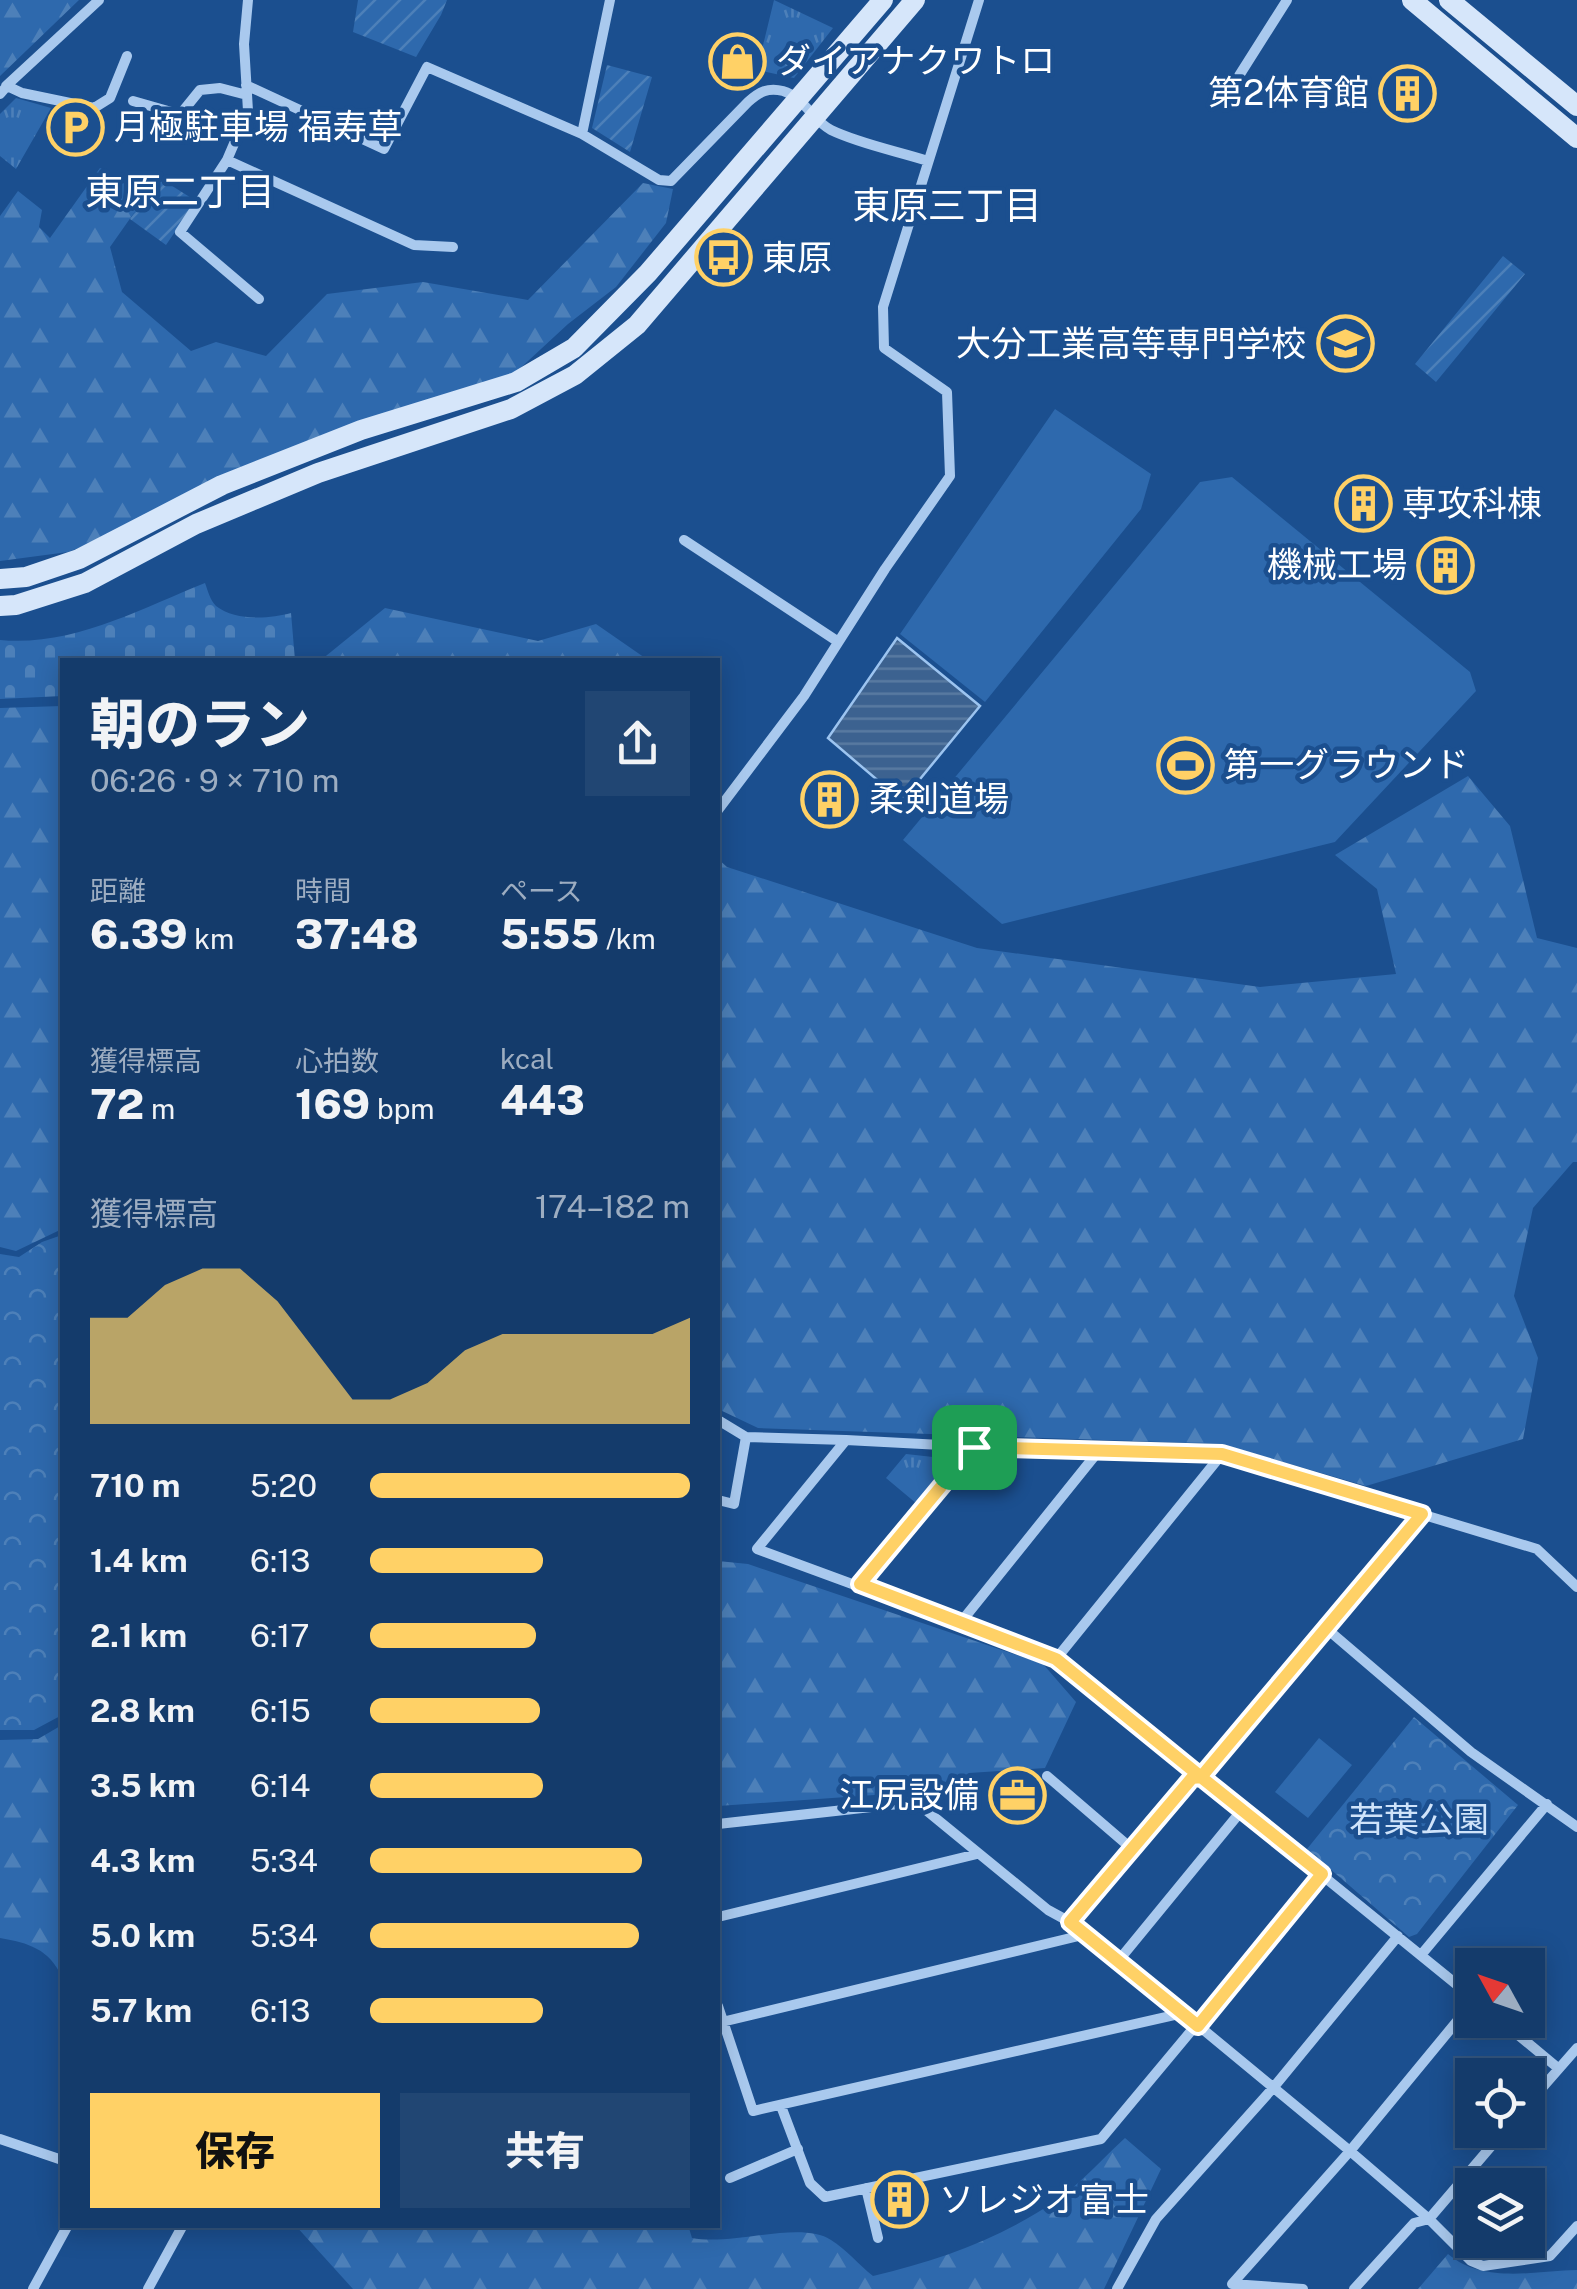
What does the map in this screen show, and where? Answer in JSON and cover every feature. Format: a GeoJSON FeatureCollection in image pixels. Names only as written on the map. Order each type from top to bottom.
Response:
{"type":"FeatureCollection","features":[{"type":"Feature","properties":{"kind":"street"},"geometry":{"type":"LineString","coordinates":[[2,89],[99,0]]}},
{"type":"Feature","properties":{"kind":"street"},"geometry":{"type":"LineString","coordinates":[[248,0],[244,44],[248,111],[226,160],[180,232],[259,299]]}},
{"type":"Feature","properties":{"kind":"street"},"geometry":{"type":"LineString","coordinates":[[582,134],[610,0]]}},
{"type":"Feature","properties":{"kind":"street"},"geometry":{"type":"LineString","coordinates":[[0,580],[26,577],[79,560],[222,485],[361,430],[516,382],[574,348],[648,273],[883,0]]}},
{"type":"Feature","properties":{"kind":"street"},"geometry":{"type":"LineString","coordinates":[[0,606],[16,605],[85,583],[196,524],[318,473],[510,409],[575,375],[636,325],[915,0]]}},
{"type":"Feature","properties":{"kind":"street"},"geometry":{"type":"LineString","coordinates":[[720,807],[804,696],[950,476],[946,392],[884,348],[883,307],[980,0]]}},
{"type":"Feature","properties":{"kind":"street"},"geometry":{"type":"LineString","coordinates":[[1230,90],[1287,0]]}},
{"type":"Feature","properties":{"kind":"street"},"geometry":{"type":"LineString","coordinates":[[1412,0],[1577,138]]}},
{"type":"Feature","properties":{"kind":"street"},"geometry":{"type":"LineString","coordinates":[[1449,0],[1577,106]]}},
{"type":"Feature","properties":{"kind":"street"},"geometry":{"type":"LineString","coordinates":[[2,89],[94,108],[110,98],[127,56]]}},
{"type":"Feature","properties":{"kind":"street"},"geometry":{"type":"LineString","coordinates":[[133,100],[175,113],[183,112],[200,90],[246,90],[384,148],[426,67],[582,134],[659,180],[670,181],[759,92],[772,89],[798,99],[828,128],[928,162]]}},
{"type":"Feature","properties":{"kind":"street"},"geometry":{"type":"LineString","coordinates":[[226,160],[414,246],[454,247]]}},
{"type":"Feature","properties":{"kind":"street"},"geometry":{"type":"LineString","coordinates":[[684,540],[837,642]]}},
{"type":"Feature","properties":{"kind":"street"},"geometry":{"type":"LineString","coordinates":[[720,1421],[746,1437],[1222,1454],[1537,1549],[1577,1586]]}},
{"type":"Feature","properties":{"kind":"street"},"geometry":{"type":"LineString","coordinates":[[720,1500],[734,1504],[746,1437]]}},
{"type":"Feature","properties":{"kind":"street"},"geometry":{"type":"LineString","coordinates":[[846,1440],[757,1548],[1056,1659],[1455,1985]]}},
{"type":"Feature","properties":{"kind":"street"},"geometry":{"type":"LineString","coordinates":[[860,1584],[974,1447]]}},
{"type":"Feature","properties":{"kind":"street"},"geometry":{"type":"LineString","coordinates":[[961,1622],[1097,1452]]}},
{"type":"Feature","properties":{"kind":"street"},"geometry":{"type":"LineString","coordinates":[[1056,1659],[1222,1454]]}},
{"type":"Feature","properties":{"kind":"street"},"geometry":{"type":"LineString","coordinates":[[1070,1922],[1192,1778],[1201,1777],[1422,1514]]}},
{"type":"Feature","properties":{"kind":"street"},"geometry":{"type":"LineString","coordinates":[[1327,1629],[1472,1752],[1577,1828]]}},
{"type":"Feature","properties":{"kind":"street"},"geometry":{"type":"LineString","coordinates":[[1046,1776],[1132,1849]]}},
{"type":"Feature","properties":{"kind":"street"},"geometry":{"type":"LineString","coordinates":[[720,1824],[916,1802],[1048,1910],[1087,1934],[1183,2012],[1429,2219],[1471,2261],[1483,2266],[1550,2256],[1577,2226]]}},
{"type":"Feature","properties":{"kind":"street"},"geometry":{"type":"LineString","coordinates":[[1421,1955],[1547,1804]]}},
{"type":"Feature","properties":{"kind":"street"},"geometry":{"type":"LineString","coordinates":[[1119,1960],[1242,1810]]}},
{"type":"Feature","properties":{"kind":"street"},"geometry":{"type":"LineString","coordinates":[[720,1917],[977,1854]]}},
{"type":"Feature","properties":{"kind":"street"},"geometry":{"type":"LineString","coordinates":[[781,2106],[810,2183],[825,2197],[1101,2138],[1322,1874]]}},
{"type":"Feature","properties":{"kind":"street"},"geometry":{"type":"LineString","coordinates":[[722,2022],[1087,1934]]}},
{"type":"Feature","properties":{"kind":"street"},"geometry":{"type":"LineString","coordinates":[[1118,2289],[1156,2219],[1273,2088],[1398,1936]]}},
{"type":"Feature","properties":{"kind":"street"},"geometry":{"type":"LineString","coordinates":[[720,2014],[752,2111],[1183,2012]]}},
{"type":"Feature","properties":{"kind":"street"},"geometry":{"type":"LineString","coordinates":[[1303,2289],[1232,2284],[1350,2151],[1455,2021]]}},
{"type":"Feature","properties":{"kind":"street"},"geometry":{"type":"LineString","coordinates":[[1522,2038],[1558,2068]]}},
{"type":"Feature","properties":{"kind":"street"},"geometry":{"type":"LineString","coordinates":[[1545,2084],[1577,2048]]}},
{"type":"Feature","properties":{"kind":"street"},"geometry":{"type":"LineString","coordinates":[[0,2139],[60,2159]]}},
{"type":"Feature","properties":{"kind":"street"},"geometry":{"type":"LineString","coordinates":[[1354,2289],[1414,2223],[1429,2219],[1490,2148]]}},
{"type":"Feature","properties":{"kind":"street"},"geometry":{"type":"LineString","coordinates":[[730,2178],[798,2149]]}},
{"type":"Feature","properties":{"kind":"street"},"geometry":{"type":"LineString","coordinates":[[866,2188],[878,2238]]}},
{"type":"Feature","properties":{"kind":"street"},"geometry":{"type":"LineString","coordinates":[[33,2289],[66,2228]]}},
{"type":"Feature","properties":{"kind":"street"},"geometry":{"type":"LineString","coordinates":[[148,2289],[181,2228]]}},
{"type":"Feature","properties":{"kind":"green space"},"geometry":{"type":"Polygon","coordinates":[[[0,0],[79,0],[0,76],[0,0]]]}},
{"type":"Feature","properties":{"kind":"green space"},"geometry":{"type":"Polygon","coordinates":[[[358,0],[447,0],[416,57],[353,32],[358,0]]]}},
{"type":"Feature","properties":{"kind":"green space"},"geometry":{"type":"Polygon","coordinates":[[[774,0],[833,28],[794,78],[757,70],[774,0]]]}},
{"type":"Feature","properties":{"kind":"green space"},"geometry":{"type":"Polygon","coordinates":[[[607,65],[652,77],[630,152],[592,128],[607,65]]]}},
{"type":"Feature","properties":{"kind":"green space"},"geometry":{"type":"Polygon","coordinates":[[[16,98],[51,108],[16,169],[0,156],[0,114],[16,98]]]}},
{"type":"Feature","properties":{"kind":"green space"},"geometry":{"type":"Polygon","coordinates":[[[100,168],[148,193],[110,247],[122,292],[191,351],[216,342],[266,356],[327,294],[423,282],[528,300],[643,183],[673,189],[666,223],[616,287],[568,324],[503,384],[68,552],[0,561],[0,216],[18,191],[42,210],[39,227],[50,238],[100,168]]]}},
{"type":"Feature","properties":{"kind":"green space"},"geometry":{"type":"Polygon","coordinates":[[[158,177],[196,201],[166,245],[130,219],[158,177]]]}},
{"type":"Feature","properties":{"kind":"green space"},"geometry":{"type":"Polygon","coordinates":[[[1503,256],[1525,274],[1436,382],[1415,364],[1503,256]]]}},
{"type":"Feature","properties":{"kind":"green space"},"geometry":{"type":"Polygon","coordinates":[[[1055,409],[1151,474],[1141,509],[985,702],[900,634],[1055,409]]]}},
{"type":"Feature","properties":{"kind":"green space","name":"第一グラウンド"},"geometry":{"type":"Polygon","coordinates":[[[1232,477],[1470,672],[1476,691],[1335,842],[1002,924],[903,840],[1200,482],[1232,477]]]}},
{"type":"Feature","properties":{"kind":"green space"},"geometry":{"type":"Polygon","coordinates":[[[205,583],[216,606],[224,611],[263,617],[291,613],[295,658],[60,658],[60,696],[0,699],[0,640],[53,638],[131,614],[205,583]]]}},
{"type":"Feature","properties":{"kind":"green space"},"geometry":{"type":"Polygon","coordinates":[[[385,608],[538,641],[596,624],[645,658],[323,658],[385,608]]]}},
{"type":"Feature","properties":{"kind":"green space"},"geometry":{"type":"Polygon","coordinates":[[[60,706],[60,1230],[16,1251],[0,1247],[0,708],[60,706]]]}},
{"type":"Feature","properties":{"kind":"green space"},"geometry":{"type":"Polygon","coordinates":[[[1468,776],[1510,826],[1537,938],[1577,948],[1577,1162],[1533,1208],[1514,1296],[1538,1358],[1523,1439],[1366,1486],[1221,1444],[758,1428],[720,1410],[720,861],[727,867],[977,948],[1260,987],[1396,974],[1377,889],[1335,855],[1468,776]]]}},
{"type":"Feature","properties":{"kind":"green space"},"geometry":{"type":"Polygon","coordinates":[[[60,1236],[60,1716],[34,1730],[0,1730],[0,1254],[19,1257],[60,1236]]]}},
{"type":"Feature","properties":{"kind":"green space"},"geometry":{"type":"Polygon","coordinates":[[[906,1454],[942,1458],[952,1465],[917,1504],[886,1478],[906,1454]]]}},
{"type":"Feature","properties":{"kind":"green space"},"geometry":{"type":"Polygon","coordinates":[[[720,1561],[748,1564],[1043,1664],[1076,1702],[1045,1768],[969,1773],[944,1790],[720,1806],[720,1561]]]}},
{"type":"Feature","properties":{"kind":"green space","name":"若葉公園"},"geometry":{"type":"Polygon","coordinates":[[[1414,1717],[1518,1805],[1417,1934],[1409,1937],[1307,1849],[1414,1717]]]}},
{"type":"Feature","properties":{"kind":"green space"},"geometry":{"type":"Polygon","coordinates":[[[60,1726],[60,1973],[37,1949],[0,1938],[0,1740],[38,1739],[60,1726]]]}},
{"type":"Feature","properties":{"kind":"green space"},"geometry":{"type":"Polygon","coordinates":[[[1319,1738],[1352,1765],[1308,1818],[1275,1792],[1319,1738]]]}},
{"type":"Feature","properties":{"kind":"green space"},"geometry":{"type":"Polygon","coordinates":[[[1125,2138],[1161,2169],[1104,2289],[353,2289],[298,2228],[689,2228],[692,2238],[709,2240],[802,2232],[831,2240],[873,2276],[922,2263],[991,2237],[1035,2214],[1083,2178],[1125,2138]]]}},
{"type":"Feature","properties":{"kind":"green space"},"geometry":{"type":"Polygon","coordinates":[[[1448,2254],[1493,2273],[1577,2270],[1577,2289],[1418,2289],[1448,2254]]]}},
{"type":"Feature","properties":{"kind":"shaded area"},"geometry":{"type":"Polygon","coordinates":[[[897,638],[980,706],[902,801],[828,738],[897,638]]]}},
{"type":"Feature","properties":{"kind":"place","name":"ダイアナクワトロ"},"geometry":{"type":"Point","coordinates":[737,61]}},
{"type":"Feature","properties":{"kind":"place","name":"第2体育館"},"geometry":{"type":"Point","coordinates":[1408,93]}},
{"type":"Feature","properties":{"kind":"place","name":"月極駐車場 福寿草"},"geometry":{"type":"Point","coordinates":[75,127]}},
{"type":"Feature","properties":{"kind":"place","name":"東原"},"geometry":{"type":"Point","coordinates":[723,258]}},
{"type":"Feature","properties":{"kind":"place","name":"大分工業高等専門学校"},"geometry":{"type":"Point","coordinates":[1345,344]}},
{"type":"Feature","properties":{"kind":"place","name":"専攻科棟"},"geometry":{"type":"Point","coordinates":[1363,504]}},
{"type":"Feature","properties":{"kind":"place","name":"機械工場"},"geometry":{"type":"Point","coordinates":[1446,565]}},
{"type":"Feature","properties":{"kind":"place","name":"第一グラウンド"},"geometry":{"type":"Point","coordinates":[1185,765]}},
{"type":"Feature","properties":{"kind":"place","name":"柔剣道場"},"geometry":{"type":"Point","coordinates":[830,799]}},
{"type":"Feature","properties":{"kind":"place","name":"江尻設備"},"geometry":{"type":"Point","coordinates":[1018,1795]}},
{"type":"Feature","properties":{"kind":"place","name":"ソレジオ富士"},"geometry":{"type":"Point","coordinates":[900,2200]}},
{"type":"Feature","properties":{"kind":"district","name":"東原二丁目"},"geometry":{"type":"Point","coordinates":[180,192]}},
{"type":"Feature","properties":{"kind":"district","name":"東原三丁目"},"geometry":{"type":"Point","coordinates":[947,206]}},
{"type":"Feature","properties":{"kind":"route"},"geometry":{"type":"LineString","coordinates":[[974,1447],[860,1584],[1056,1659],[1201,1777],[1192,1778],[1070,1922],[1198,2026],[1322,1874],[1201,1777],[1422,1514],[1222,1454],[974,1447]]}}]}
